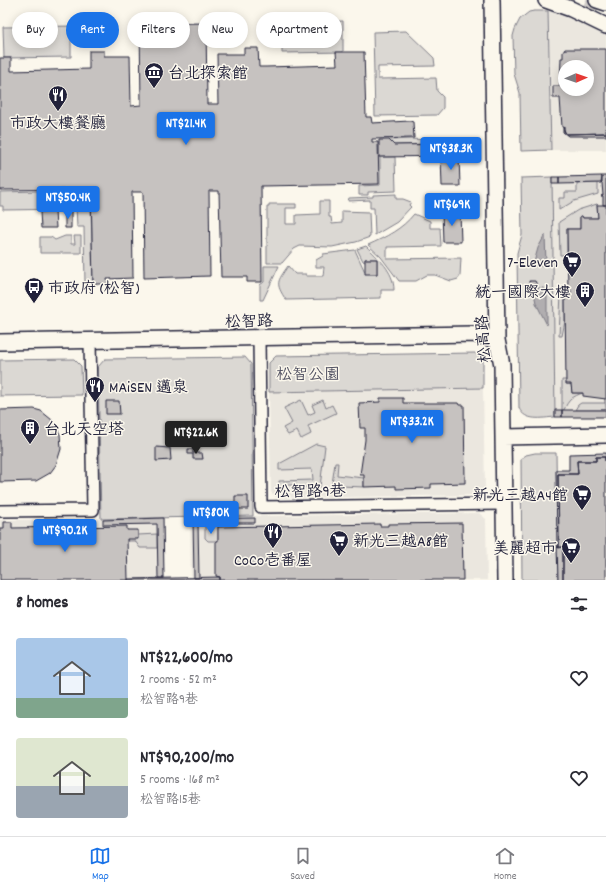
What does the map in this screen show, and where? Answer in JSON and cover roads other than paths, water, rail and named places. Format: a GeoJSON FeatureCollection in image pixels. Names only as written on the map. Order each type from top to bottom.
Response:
{"type":"FeatureCollection","features":[{"type":"Feature","properties":{"kind":"street","name":"松高路"},"geometry":{"type":"LineString","coordinates":[[492,0],[497,340],[502,364],[505,580]]}},
{"type":"Feature","properties":{"kind":"street"},"geometry":{"type":"LineString","coordinates":[[546,0],[571,9],[606,26]]}},
{"type":"Feature","properties":{"kind":"street"},"geometry":{"type":"LineString","coordinates":[[597,0],[606,3]]}},
{"type":"Feature","properties":{"kind":"street","name":"松智路"},"geometry":{"type":"LineString","coordinates":[[0,342],[474,334],[497,340]]}},
{"type":"Feature","properties":{"kind":"street","name":"松智路9巷"},"geometry":{"type":"LineString","coordinates":[[259,338],[261,507],[504,504]]}},
{"type":"Feature","properties":{"kind":"street"},"geometry":{"type":"LineString","coordinates":[[0,511],[93,510],[90,341]]}},
{"type":"Feature","properties":{"kind":"street"},"geometry":{"type":"LineString","coordinates":[[503,437],[606,435]]}},
{"type":"Feature","properties":{"kind":"tunnel"},"geometry":{"type":"LineString","coordinates":[[586,0],[606,10]]}},
{"type":"Feature","properties":{"kind":"place","name":"台北探索館"},"geometry":{"type":"Point","coordinates":[154,89]}},
{"type":"Feature","properties":{"kind":"place","name":"市政大樓餐廳"},"geometry":{"type":"Point","coordinates":[58,112]}},
{"type":"Feature","properties":{"kind":"place","name":"7-Eleven"},"geometry":{"type":"Point","coordinates":[572,278]}},
{"type":"Feature","properties":{"kind":"place","name":"市政府 (松智)"},"geometry":{"type":"Point","coordinates":[34,304]}},
{"type":"Feature","properties":{"kind":"place","name":"統一國際大樓"},"geometry":{"type":"Point","coordinates":[585,308]}},
{"type":"Feature","properties":{"kind":"place","name":"MAiSEN 邁泉"},"geometry":{"type":"Point","coordinates":[95,403]}},
{"type":"Feature","properties":{"kind":"place","name":"台北天空塔"},"geometry":{"type":"Point","coordinates":[30,445]}},
{"type":"Feature","properties":{"kind":"place","name":"新光三越A4館"},"geometry":{"type":"Point","coordinates":[582,511]}},
{"type":"Feature","properties":{"kind":"place","name":"CoCo壱番屋"},"geometry":{"type":"Point","coordinates":[273,549]}},
{"type":"Feature","properties":{"kind":"place","name":"新光三越A8館"},"geometry":{"type":"Point","coordinates":[339,557]}},
{"type":"Feature","properties":{"kind":"place","name":"美麗超市"},"geometry":{"type":"Point","coordinates":[571,564]}},
{"type":"Feature","properties":{"kind":"park label","name":"松智公園"},"geometry":{"type":"Point","coordinates":[308,373]}}]}
